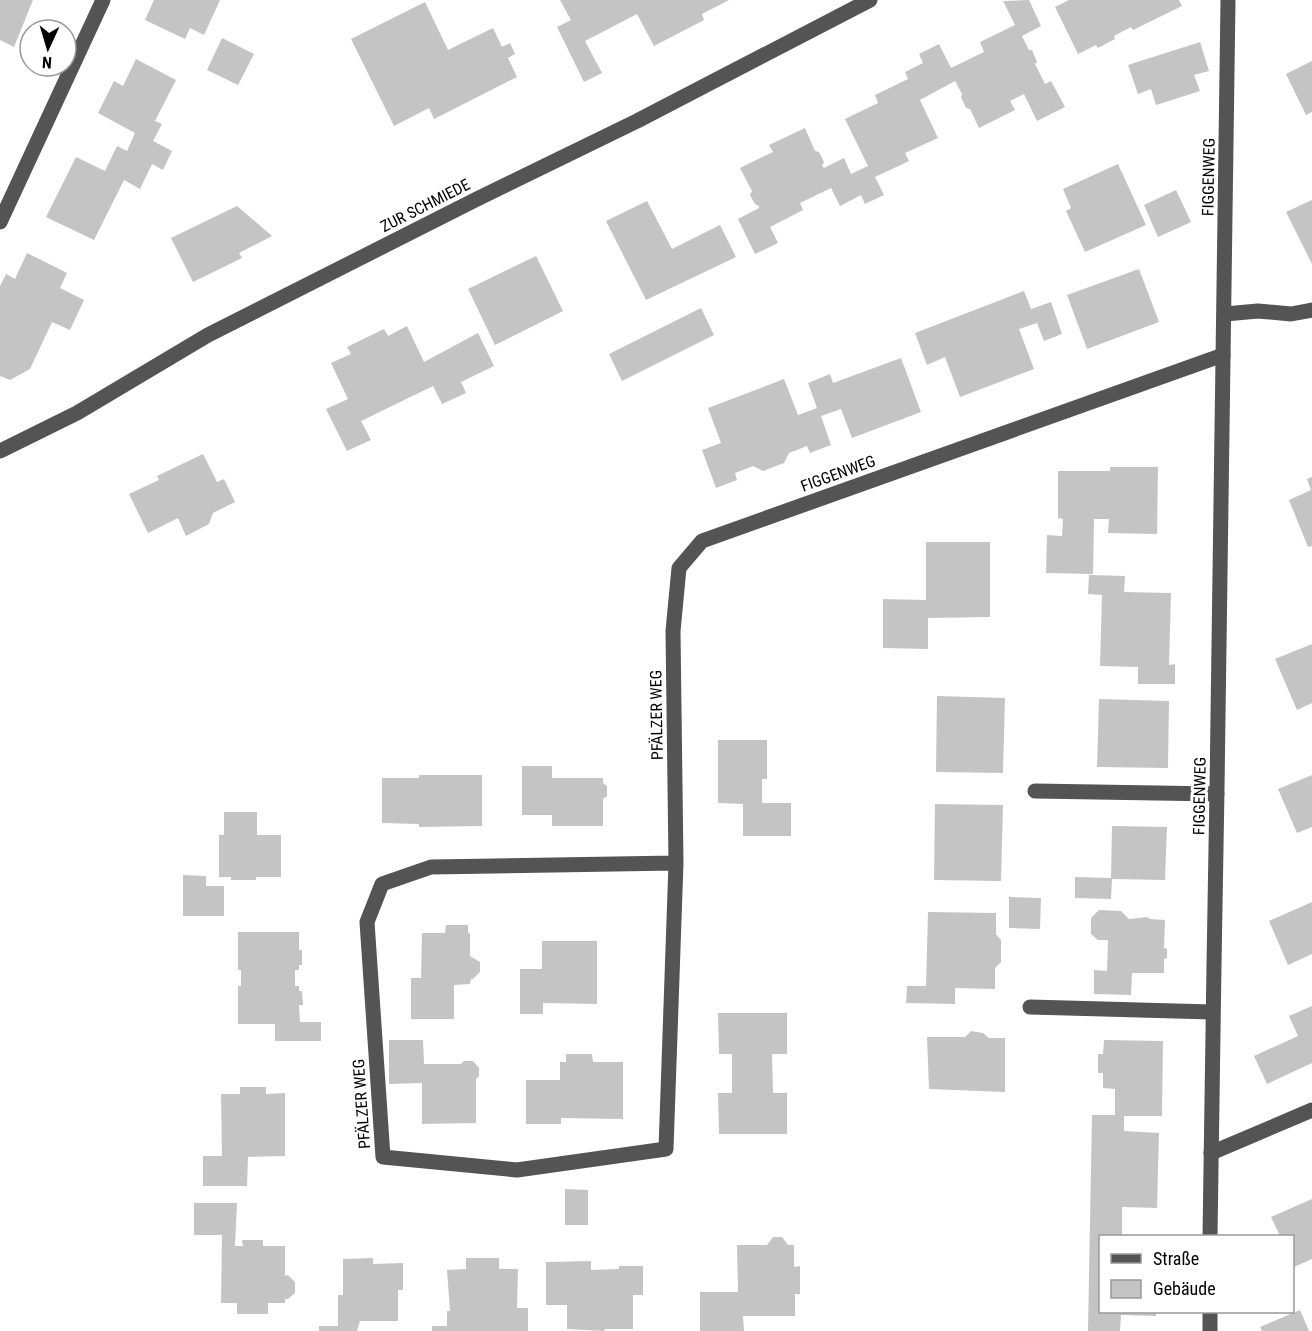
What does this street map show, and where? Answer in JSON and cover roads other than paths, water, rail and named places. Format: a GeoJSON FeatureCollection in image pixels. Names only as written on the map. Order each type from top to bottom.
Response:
{"type":"FeatureCollection","features":[{"type":"Feature","properties":{"kind":"street"},"geometry":{"type":"LineString","coordinates":[[0,222],[103,0]]}},
{"type":"Feature","properties":{"kind":"street","name":"ZUR SCHMIEDE"},"geometry":{"type":"LineString","coordinates":[[0,451],[77,413],[208,335],[637,121],[870,0]]}},
{"type":"Feature","properties":{"kind":"street","name":"FIGGENWEG"},"geometry":{"type":"LineString","coordinates":[[1210,1235],[1228,0]]}},
{"type":"Feature","properties":{"kind":"street"},"geometry":{"type":"LineString","coordinates":[[1225,314],[1258,311],[1291,314],[1312,310]]}},
{"type":"Feature","properties":{"kind":"street","name":"FIGGENWEG"},"geometry":{"type":"LineString","coordinates":[[679,568],[702,541],[1223,355]]}},
{"type":"Feature","properties":{"kind":"street","name":"PFÄLZER WEG"},"geometry":{"type":"LineString","coordinates":[[676,863],[431,867],[382,884],[367,922],[383,1157],[517,1170],[666,1149],[676,863],[673,631],[679,568]]}},
{"type":"Feature","properties":{"kind":"street"},"geometry":{"type":"LineString","coordinates":[[1035,791],[1217,794]]}},
{"type":"Feature","properties":{"kind":"street"},"geometry":{"type":"LineString","coordinates":[[1030,1007],[1212,1012]]}},
{"type":"Feature","properties":{"kind":"street"},"geometry":{"type":"LineString","coordinates":[[1211,1153],[1312,1110]]}},
{"type":"Feature","properties":{"kind":"street"},"geometry":{"type":"LineString","coordinates":[[1210,1313],[1210,1331]]}}]}
